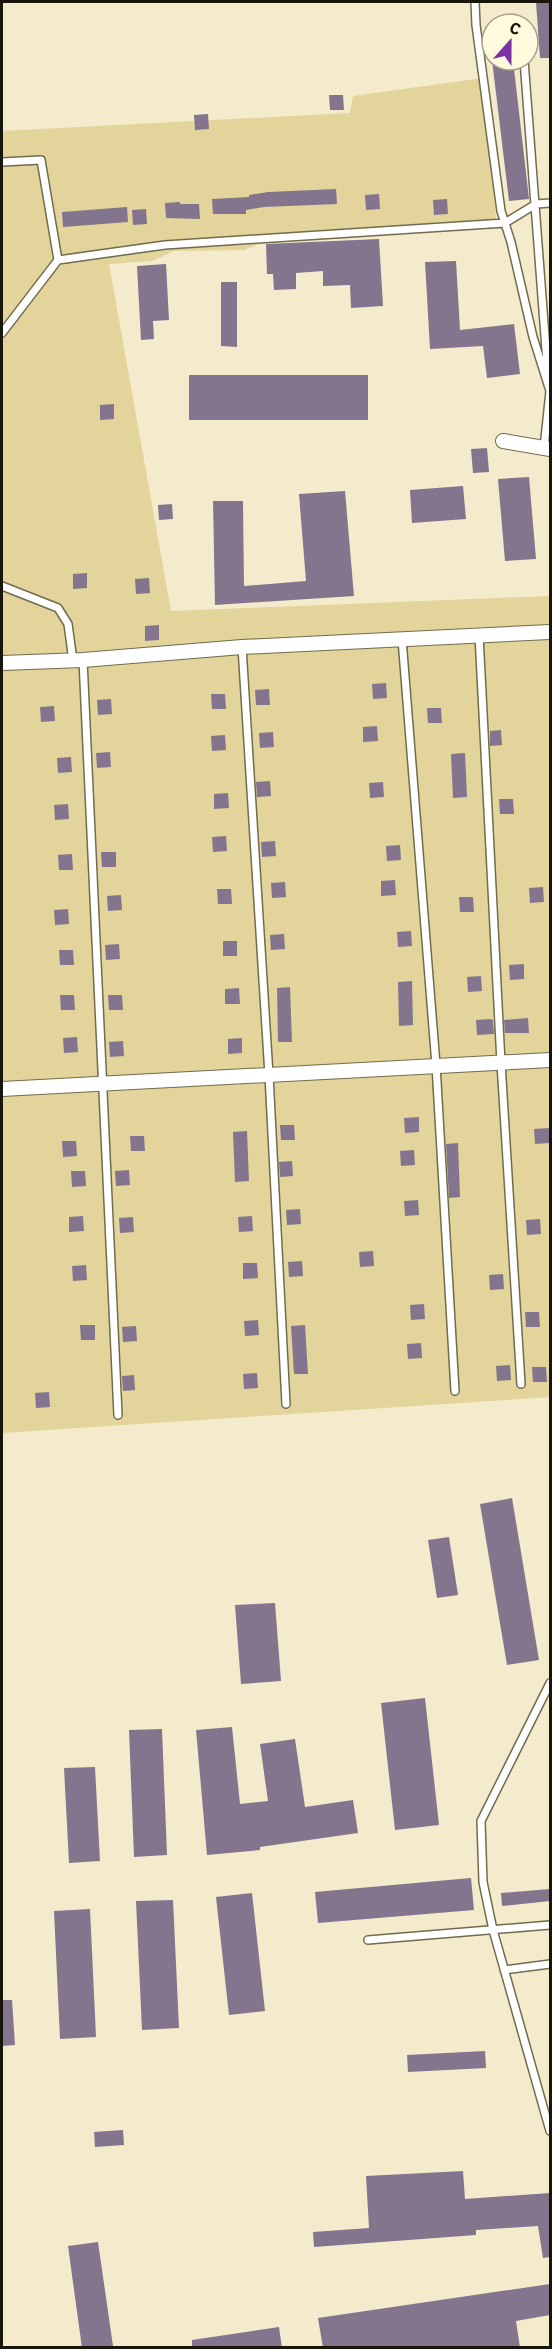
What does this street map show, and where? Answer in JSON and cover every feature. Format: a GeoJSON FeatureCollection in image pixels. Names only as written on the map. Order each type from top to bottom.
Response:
{"type":"FeatureCollection","features":[{"type":"Feature","properties":{"kind":"street"},"geometry":{"type":"LineString","coordinates":[[503,441],[547,448]]}},
{"type":"Feature","properties":{"kind":"street"},"geometry":{"type":"LineString","coordinates":[[2,663],[78,660],[242,646],[550,632]]}},
{"type":"Feature","properties":{"kind":"street"},"geometry":{"type":"LineString","coordinates":[[2,1089],[550,1060]]}},
{"type":"Feature","properties":{"kind":"lane"},"geometry":{"type":"LineString","coordinates":[[475,2],[501,211],[549,390]]}},
{"type":"Feature","properties":{"kind":"lane"},"geometry":{"type":"LineString","coordinates":[[525,72],[549,390],[547,448]]}},
{"type":"Feature","properties":{"kind":"lane"},"geometry":{"type":"LineString","coordinates":[[2,162],[41,160],[58,260]]}},
{"type":"Feature","properties":{"kind":"lane"},"geometry":{"type":"LineString","coordinates":[[2,333],[58,260],[165,245],[506,223],[536,204],[550,203]]}},
{"type":"Feature","properties":{"kind":"lane"},"geometry":{"type":"LineString","coordinates":[[2,586],[58,608],[68,624],[78,660],[104,1085],[118,1415]]}},
{"type":"Feature","properties":{"kind":"lane"},"geometry":{"type":"LineString","coordinates":[[479,635],[501,1064],[521,1384]]}},
{"type":"Feature","properties":{"kind":"lane"},"geometry":{"type":"LineString","coordinates":[[402,639],[436,1065],[455,1391]]}},
{"type":"Feature","properties":{"kind":"lane"},"geometry":{"type":"LineString","coordinates":[[242,646],[269,1076],[286,1404]]}},
{"type":"Feature","properties":{"kind":"lane"},"geometry":{"type":"LineString","coordinates":[[550,1683],[481,1821],[483,1882],[493,1930],[550,2131]]}},
{"type":"Feature","properties":{"kind":"lane"},"geometry":{"type":"LineString","coordinates":[[368,1940],[550,1925]]}},
{"type":"Feature","properties":{"kind":"lane"},"geometry":{"type":"LineString","coordinates":[[504,1970],[550,1964]]}},
{"type":"Feature","properties":{"kind":"shaded area"},"geometry":{"type":"Polygon","coordinates":[[[483,78],[497,228],[262,243],[244,250],[174,251],[152,261],[109,264],[171,611],[550,596],[550,1397],[2,1433],[2,131],[350,113],[353,96],[483,78]]]}},
{"type":"Feature","properties":{"kind":"building"},"geometry":{"type":"Polygon","coordinates":[[[536,2],[550,2],[550,58],[540,58],[540,12],[537,12],[536,2]]]}},
{"type":"Feature","properties":{"kind":"building"},"geometry":{"type":"Polygon","coordinates":[[[493,72],[514,72],[529,199],[509,201],[493,72]]]}},
{"type":"Feature","properties":{"kind":"building"},"geometry":{"type":"Polygon","coordinates":[[[329,95],[343,95],[344,110],[330,110],[329,95]]]}},
{"type":"Feature","properties":{"kind":"building"},"geometry":{"type":"Polygon","coordinates":[[[208,114],[209,129],[195,130],[194,115],[208,114]]]}},
{"type":"Feature","properties":{"kind":"building"},"geometry":{"type":"Polygon","coordinates":[[[336,189],[337,204],[264,207],[246,210],[246,214],[213,214],[212,199],[249,197],[249,195],[268,192],[336,189]]]}},
{"type":"Feature","properties":{"kind":"building"},"geometry":{"type":"Polygon","coordinates":[[[379,194],[380,209],[366,210],[365,195],[379,194]]]}},
{"type":"Feature","properties":{"kind":"building"},"geometry":{"type":"Polygon","coordinates":[[[447,199],[448,214],[434,215],[433,200],[447,199]]]}},
{"type":"Feature","properties":{"kind":"building"},"geometry":{"type":"Polygon","coordinates":[[[180,202],[180,204],[199,204],[200,219],[166,218],[165,203],[180,202]]]}},
{"type":"Feature","properties":{"kind":"building"},"geometry":{"type":"Polygon","coordinates":[[[127,207],[128,222],[63,227],[62,212],[127,207]]]}},
{"type":"Feature","properties":{"kind":"building"},"geometry":{"type":"Polygon","coordinates":[[[146,209],[147,224],[133,225],[132,210],[146,209]]]}},
{"type":"Feature","properties":{"kind":"building"},"geometry":{"type":"Polygon","coordinates":[[[379,239],[383,306],[351,308],[350,285],[323,286],[323,271],[296,273],[296,289],[274,290],[273,274],[267,274],[266,244],[379,239]]]}},
{"type":"Feature","properties":{"kind":"building"},"geometry":{"type":"Polygon","coordinates":[[[456,261],[460,330],[514,324],[520,374],[487,378],[483,346],[430,349],[425,262],[456,261]]]}},
{"type":"Feature","properties":{"kind":"building"},"geometry":{"type":"Polygon","coordinates":[[[166,264],[169,320],[153,321],[154,339],[141,340],[137,266],[166,264]]]}},
{"type":"Feature","properties":{"kind":"building"},"geometry":{"type":"Polygon","coordinates":[[[221,282],[237,282],[237,347],[221,346],[221,282]]]}},
{"type":"Feature","properties":{"kind":"building"},"geometry":{"type":"Polygon","coordinates":[[[189,375],[368,375],[368,420],[189,420],[189,375]]]}},
{"type":"Feature","properties":{"kind":"building"},"geometry":{"type":"Polygon","coordinates":[[[114,404],[114,419],[100,420],[100,405],[114,404]]]}},
{"type":"Feature","properties":{"kind":"building"},"geometry":{"type":"Polygon","coordinates":[[[487,448],[489,472],[473,473],[471,449],[487,448]]]}},
{"type":"Feature","properties":{"kind":"building"},"geometry":{"type":"Polygon","coordinates":[[[529,477],[536,559],[505,561],[498,479],[529,477]]]}},
{"type":"Feature","properties":{"kind":"building"},"geometry":{"type":"Polygon","coordinates":[[[463,486],[466,519],[412,523],[410,490],[463,486]]]}},
{"type":"Feature","properties":{"kind":"building"},"geometry":{"type":"Polygon","coordinates":[[[345,491],[354,596],[215,605],[213,501],[243,501],[244,586],[306,581],[299,494],[345,491]]]}},
{"type":"Feature","properties":{"kind":"building"},"geometry":{"type":"Polygon","coordinates":[[[172,504],[173,519],[159,520],[158,505],[172,504]]]}},
{"type":"Feature","properties":{"kind":"building"},"geometry":{"type":"Polygon","coordinates":[[[87,573],[87,588],[73,589],[73,574],[87,573]]]}},
{"type":"Feature","properties":{"kind":"building"},"geometry":{"type":"Polygon","coordinates":[[[149,578],[150,593],[136,594],[135,579],[149,578]]]}},
{"type":"Feature","properties":{"kind":"building"},"geometry":{"type":"Polygon","coordinates":[[[159,625],[159,640],[145,641],[145,626],[159,625]]]}},
{"type":"Feature","properties":{"kind":"building"},"geometry":{"type":"Polygon","coordinates":[[[386,683],[387,698],[373,699],[372,684],[386,683]]]}},
{"type":"Feature","properties":{"kind":"building"},"geometry":{"type":"Polygon","coordinates":[[[269,689],[270,705],[256,705],[255,690],[269,689]]]}},
{"type":"Feature","properties":{"kind":"building"},"geometry":{"type":"Polygon","coordinates":[[[211,694],[225,694],[226,709],[212,709],[211,694]]]}},
{"type":"Feature","properties":{"kind":"building"},"geometry":{"type":"Polygon","coordinates":[[[111,699],[112,714],[98,715],[97,700],[111,699]]]}},
{"type":"Feature","properties":{"kind":"building"},"geometry":{"type":"Polygon","coordinates":[[[54,706],[55,721],[41,722],[40,707],[54,706]]]}},
{"type":"Feature","properties":{"kind":"building"},"geometry":{"type":"Polygon","coordinates":[[[427,708],[441,708],[442,723],[428,723],[427,708]]]}},
{"type":"Feature","properties":{"kind":"building"},"geometry":{"type":"Polygon","coordinates":[[[377,726],[378,741],[363,742],[363,727],[377,726]]]}},
{"type":"Feature","properties":{"kind":"building"},"geometry":{"type":"Polygon","coordinates":[[[501,730],[502,745],[490,746],[490,731],[501,730]]]}},
{"type":"Feature","properties":{"kind":"building"},"geometry":{"type":"Polygon","coordinates":[[[273,732],[274,747],[260,748],[259,733],[273,732]]]}},
{"type":"Feature","properties":{"kind":"building"},"geometry":{"type":"Polygon","coordinates":[[[225,735],[226,750],[212,751],[211,736],[225,735]]]}},
{"type":"Feature","properties":{"kind":"building"},"geometry":{"type":"Polygon","coordinates":[[[110,752],[111,767],[97,768],[96,753],[110,752]]]}},
{"type":"Feature","properties":{"kind":"building"},"geometry":{"type":"Polygon","coordinates":[[[465,753],[467,797],[453,798],[451,754],[465,753]]]}},
{"type":"Feature","properties":{"kind":"building"},"geometry":{"type":"Polygon","coordinates":[[[71,757],[72,772],[58,773],[57,758],[71,757]]]}},
{"type":"Feature","properties":{"kind":"building"},"geometry":{"type":"Polygon","coordinates":[[[270,781],[271,796],[257,797],[256,782],[270,781]]]}},
{"type":"Feature","properties":{"kind":"building"},"geometry":{"type":"Polygon","coordinates":[[[383,782],[384,797],[370,798],[369,783],[383,782]]]}},
{"type":"Feature","properties":{"kind":"building"},"geometry":{"type":"Polygon","coordinates":[[[228,793],[229,808],[214,809],[214,794],[228,793]]]}},
{"type":"Feature","properties":{"kind":"building"},"geometry":{"type":"Polygon","coordinates":[[[499,799],[513,799],[514,814],[500,814],[499,799]]]}},
{"type":"Feature","properties":{"kind":"building"},"geometry":{"type":"Polygon","coordinates":[[[68,804],[69,819],[55,820],[54,805],[68,804]]]}},
{"type":"Feature","properties":{"kind":"building"},"geometry":{"type":"Polygon","coordinates":[[[226,836],[227,851],[213,852],[212,837],[226,836]]]}},
{"type":"Feature","properties":{"kind":"building"},"geometry":{"type":"Polygon","coordinates":[[[275,841],[276,856],[262,857],[261,842],[275,841]]]}},
{"type":"Feature","properties":{"kind":"building"},"geometry":{"type":"Polygon","coordinates":[[[400,845],[401,860],[387,861],[386,846],[400,845]]]}},
{"type":"Feature","properties":{"kind":"building"},"geometry":{"type":"Polygon","coordinates":[[[101,852],[116,852],[116,867],[102,867],[101,852]]]}},
{"type":"Feature","properties":{"kind":"building"},"geometry":{"type":"Polygon","coordinates":[[[72,854],[73,870],[59,870],[58,855],[72,854]]]}},
{"type":"Feature","properties":{"kind":"building"},"geometry":{"type":"Polygon","coordinates":[[[395,880],[396,895],[381,896],[381,881],[395,880]]]}},
{"type":"Feature","properties":{"kind":"building"},"geometry":{"type":"Polygon","coordinates":[[[285,882],[286,897],[272,898],[271,883],[285,882]]]}},
{"type":"Feature","properties":{"kind":"building"},"geometry":{"type":"Polygon","coordinates":[[[543,887],[544,902],[530,903],[529,888],[543,887]]]}},
{"type":"Feature","properties":{"kind":"building"},"geometry":{"type":"Polygon","coordinates":[[[217,889],[231,889],[232,904],[218,904],[217,889]]]}},
{"type":"Feature","properties":{"kind":"building"},"geometry":{"type":"Polygon","coordinates":[[[121,895],[122,910],[108,911],[107,896],[121,895]]]}},
{"type":"Feature","properties":{"kind":"building"},"geometry":{"type":"Polygon","coordinates":[[[459,897],[473,897],[474,912],[460,912],[459,897]]]}},
{"type":"Feature","properties":{"kind":"building"},"geometry":{"type":"Polygon","coordinates":[[[68,909],[69,924],[55,925],[54,910],[68,909]]]}},
{"type":"Feature","properties":{"kind":"building"},"geometry":{"type":"Polygon","coordinates":[[[411,931],[412,946],[398,947],[397,932],[411,931]]]}},
{"type":"Feature","properties":{"kind":"building"},"geometry":{"type":"Polygon","coordinates":[[[284,934],[285,949],[271,950],[270,935],[284,934]]]}},
{"type":"Feature","properties":{"kind":"building"},"geometry":{"type":"Polygon","coordinates":[[[223,941],[237,941],[237,956],[223,956],[223,941]]]}},
{"type":"Feature","properties":{"kind":"building"},"geometry":{"type":"Polygon","coordinates":[[[119,944],[120,959],[106,960],[105,945],[119,944]]]}},
{"type":"Feature","properties":{"kind":"building"},"geometry":{"type":"Polygon","coordinates":[[[59,950],[73,950],[74,965],[60,965],[59,950]]]}},
{"type":"Feature","properties":{"kind":"building"},"geometry":{"type":"Polygon","coordinates":[[[524,964],[524,979],[510,980],[509,965],[524,964]]]}},
{"type":"Feature","properties":{"kind":"building"},"geometry":{"type":"Polygon","coordinates":[[[481,976],[482,991],[468,992],[467,977],[481,976]]]}},
{"type":"Feature","properties":{"kind":"building"},"geometry":{"type":"Polygon","coordinates":[[[412,981],[413,1025],[399,1026],[398,982],[412,981]]]}},
{"type":"Feature","properties":{"kind":"building"},"geometry":{"type":"Polygon","coordinates":[[[290,987],[292,1042],[278,1042],[277,988],[290,987]]]}},
{"type":"Feature","properties":{"kind":"building"},"geometry":{"type":"Polygon","coordinates":[[[239,988],[240,1004],[225,1004],[225,989],[239,988]]]}},
{"type":"Feature","properties":{"kind":"building"},"geometry":{"type":"Polygon","coordinates":[[[60,995],[74,995],[75,1010],[61,1010],[60,995]]]}},
{"type":"Feature","properties":{"kind":"building"},"geometry":{"type":"Polygon","coordinates":[[[108,995],[122,995],[123,1010],[109,1010],[108,995]]]}},
{"type":"Feature","properties":{"kind":"building"},"geometry":{"type":"Polygon","coordinates":[[[528,1018],[529,1033],[505,1033],[504,1020],[528,1018]]]}},
{"type":"Feature","properties":{"kind":"building"},"geometry":{"type":"Polygon","coordinates":[[[476,1020],[493,1020],[494,1034],[477,1035],[476,1020]]]}},
{"type":"Feature","properties":{"kind":"building"},"geometry":{"type":"Polygon","coordinates":[[[77,1037],[78,1052],[64,1053],[63,1038],[77,1037]]]}},
{"type":"Feature","properties":{"kind":"building"},"geometry":{"type":"Polygon","coordinates":[[[242,1038],[242,1053],[228,1054],[228,1039],[242,1038]]]}},
{"type":"Feature","properties":{"kind":"building"},"geometry":{"type":"Polygon","coordinates":[[[123,1041],[124,1056],[110,1057],[109,1042],[123,1041]]]}},
{"type":"Feature","properties":{"kind":"building"},"geometry":{"type":"Polygon","coordinates":[[[419,1117],[419,1132],[405,1133],[404,1118],[419,1117]]]}},
{"type":"Feature","properties":{"kind":"building"},"geometry":{"type":"Polygon","coordinates":[[[280,1125],[294,1125],[295,1140],[281,1140],[280,1125]]]}},
{"type":"Feature","properties":{"kind":"building"},"geometry":{"type":"Polygon","coordinates":[[[549,1128],[549,1143],[535,1144],[534,1129],[549,1128]]]}},
{"type":"Feature","properties":{"kind":"building"},"geometry":{"type":"Polygon","coordinates":[[[247,1131],[249,1181],[235,1182],[233,1132],[247,1131]]]}},
{"type":"Feature","properties":{"kind":"building"},"geometry":{"type":"Polygon","coordinates":[[[130,1136],[144,1136],[145,1151],[131,1151],[130,1136]]]}},
{"type":"Feature","properties":{"kind":"building"},"geometry":{"type":"Polygon","coordinates":[[[62,1141],[76,1141],[77,1156],[63,1157],[62,1141]]]}},
{"type":"Feature","properties":{"kind":"building"},"geometry":{"type":"Polygon","coordinates":[[[458,1143],[460,1197],[449,1198],[446,1144],[458,1143]]]}},
{"type":"Feature","properties":{"kind":"building"},"geometry":{"type":"Polygon","coordinates":[[[414,1150],[415,1165],[401,1166],[400,1151],[414,1150]]]}},
{"type":"Feature","properties":{"kind":"building"},"geometry":{"type":"Polygon","coordinates":[[[292,1161],[293,1176],[280,1177],[279,1162],[292,1161]]]}},
{"type":"Feature","properties":{"kind":"building"},"geometry":{"type":"Polygon","coordinates":[[[129,1170],[130,1185],[116,1186],[115,1171],[129,1170]]]}},
{"type":"Feature","properties":{"kind":"building"},"geometry":{"type":"Polygon","coordinates":[[[71,1171],[85,1171],[86,1186],[72,1187],[71,1171]]]}},
{"type":"Feature","properties":{"kind":"building"},"geometry":{"type":"Polygon","coordinates":[[[418,1200],[419,1215],[405,1216],[404,1201],[418,1200]]]}},
{"type":"Feature","properties":{"kind":"building"},"geometry":{"type":"Polygon","coordinates":[[[300,1209],[301,1224],[287,1225],[286,1210],[300,1209]]]}},
{"type":"Feature","properties":{"kind":"building"},"geometry":{"type":"Polygon","coordinates":[[[83,1216],[84,1231],[69,1232],[69,1217],[83,1216]]]}},
{"type":"Feature","properties":{"kind":"building"},"geometry":{"type":"Polygon","coordinates":[[[252,1216],[253,1231],[239,1232],[238,1217],[252,1216]]]}},
{"type":"Feature","properties":{"kind":"building"},"geometry":{"type":"Polygon","coordinates":[[[133,1217],[134,1232],[120,1233],[119,1218],[133,1217]]]}},
{"type":"Feature","properties":{"kind":"building"},"geometry":{"type":"Polygon","coordinates":[[[540,1219],[541,1234],[527,1235],[526,1220],[540,1219]]]}},
{"type":"Feature","properties":{"kind":"building"},"geometry":{"type":"Polygon","coordinates":[[[373,1251],[374,1266],[360,1267],[359,1252],[373,1251]]]}},
{"type":"Feature","properties":{"kind":"building"},"geometry":{"type":"Polygon","coordinates":[[[302,1261],[303,1276],[289,1277],[288,1262],[302,1261]]]}},
{"type":"Feature","properties":{"kind":"building"},"geometry":{"type":"Polygon","coordinates":[[[243,1263],[257,1263],[258,1278],[243,1279],[243,1263]]]}},
{"type":"Feature","properties":{"kind":"building"},"geometry":{"type":"Polygon","coordinates":[[[86,1265],[87,1280],[73,1281],[72,1266],[86,1265]]]}},
{"type":"Feature","properties":{"kind":"building"},"geometry":{"type":"Polygon","coordinates":[[[503,1274],[504,1289],[490,1290],[489,1275],[503,1274]]]}},
{"type":"Feature","properties":{"kind":"building"},"geometry":{"type":"Polygon","coordinates":[[[424,1304],[425,1319],[411,1320],[410,1305],[424,1304]]]}},
{"type":"Feature","properties":{"kind":"building"},"geometry":{"type":"Polygon","coordinates":[[[525,1312],[539,1312],[540,1327],[526,1327],[525,1312]]]}},
{"type":"Feature","properties":{"kind":"building"},"geometry":{"type":"Polygon","coordinates":[[[258,1320],[259,1335],[245,1336],[244,1321],[258,1320]]]}},
{"type":"Feature","properties":{"kind":"building"},"geometry":{"type":"Polygon","coordinates":[[[80,1325],[95,1325],[95,1340],[81,1340],[80,1325]]]}},
{"type":"Feature","properties":{"kind":"building"},"geometry":{"type":"Polygon","coordinates":[[[305,1325],[308,1374],[294,1374],[291,1326],[305,1325]]]}},
{"type":"Feature","properties":{"kind":"building"},"geometry":{"type":"Polygon","coordinates":[[[136,1326],[137,1341],[123,1342],[122,1327],[136,1326]]]}},
{"type":"Feature","properties":{"kind":"building"},"geometry":{"type":"Polygon","coordinates":[[[421,1343],[422,1358],[408,1359],[407,1344],[421,1343]]]}},
{"type":"Feature","properties":{"kind":"building"},"geometry":{"type":"Polygon","coordinates":[[[510,1365],[511,1380],[497,1381],[496,1366],[510,1365]]]}},
{"type":"Feature","properties":{"kind":"building"},"geometry":{"type":"Polygon","coordinates":[[[532,1367],[546,1367],[547,1382],[533,1382],[532,1367]]]}},
{"type":"Feature","properties":{"kind":"building"},"geometry":{"type":"Polygon","coordinates":[[[257,1373],[258,1388],[244,1389],[243,1374],[257,1373]]]}},
{"type":"Feature","properties":{"kind":"building"},"geometry":{"type":"Polygon","coordinates":[[[134,1375],[135,1390],[123,1391],[122,1376],[134,1375]]]}},
{"type":"Feature","properties":{"kind":"building"},"geometry":{"type":"Polygon","coordinates":[[[49,1392],[50,1407],[36,1408],[35,1393],[49,1392]]]}},
{"type":"Feature","properties":{"kind":"building"},"geometry":{"type":"Polygon","coordinates":[[[512,1498],[539,1660],[507,1665],[480,1504],[512,1498]]]}},
{"type":"Feature","properties":{"kind":"building"},"geometry":{"type":"Polygon","coordinates":[[[449,1537],[458,1595],[437,1598],[428,1540],[449,1537]]]}},
{"type":"Feature","properties":{"kind":"building"},"geometry":{"type":"Polygon","coordinates":[[[275,1603],[281,1681],[241,1684],[235,1605],[275,1603]]]}},
{"type":"Feature","properties":{"kind":"building"},"geometry":{"type":"Polygon","coordinates":[[[425,1698],[439,1825],[395,1830],[381,1703],[425,1698]]]}},
{"type":"Feature","properties":{"kind":"building"},"geometry":{"type":"Polygon","coordinates":[[[232,1727],[240,1804],[268,1801],[260,1744],[295,1739],[305,1807],[353,1800],[358,1833],[260,1847],[260,1850],[207,1855],[196,1730],[232,1727]]]}},
{"type":"Feature","properties":{"kind":"building"},"geometry":{"type":"Polygon","coordinates":[[[162,1729],[167,1855],[134,1857],[129,1730],[162,1729]]]}},
{"type":"Feature","properties":{"kind":"building"},"geometry":{"type":"Polygon","coordinates":[[[95,1767],[100,1861],[69,1863],[64,1768],[95,1767]]]}},
{"type":"Feature","properties":{"kind":"building"},"geometry":{"type":"Polygon","coordinates":[[[471,1878],[474,1910],[318,1923],[315,1892],[471,1878]]]}},
{"type":"Feature","properties":{"kind":"building"},"geometry":{"type":"Polygon","coordinates":[[[550,1889],[550,1901],[502,1906],[501,1893],[550,1889]]]}},
{"type":"Feature","properties":{"kind":"building"},"geometry":{"type":"Polygon","coordinates":[[[252,1893],[265,2011],[229,2015],[216,1897],[252,1893]]]}},
{"type":"Feature","properties":{"kind":"building"},"geometry":{"type":"Polygon","coordinates":[[[173,1900],[179,2028],[142,2030],[136,1901],[173,1900]]]}},
{"type":"Feature","properties":{"kind":"building"},"geometry":{"type":"Polygon","coordinates":[[[90,1909],[96,2037],[60,2039],[54,1911],[90,1909]]]}},
{"type":"Feature","properties":{"kind":"building"},"geometry":{"type":"Polygon","coordinates":[[[2,2000],[12,2000],[15,2045],[2,2046],[2,2000]]]}},
{"type":"Feature","properties":{"kind":"building"},"geometry":{"type":"Polygon","coordinates":[[[485,2051],[486,2068],[408,2072],[407,2055],[485,2051]]]}},
{"type":"Feature","properties":{"kind":"building"},"geometry":{"type":"Polygon","coordinates":[[[123,2130],[124,2145],[95,2147],[94,2132],[123,2130]]]}},
{"type":"Feature","properties":{"kind":"building"},"geometry":{"type":"Polygon","coordinates":[[[463,2171],[465,2199],[550,2193],[550,2257],[543,2258],[538,2226],[476,2230],[476,2235],[314,2247],[313,2232],[369,2228],[366,2176],[463,2171]]]}},
{"type":"Feature","properties":{"kind":"building"},"geometry":{"type":"Polygon","coordinates":[[[98,2242],[113,2346],[82,2348],[68,2246],[98,2242]]]}},
{"type":"Feature","properties":{"kind":"building"},"geometry":{"type":"Polygon","coordinates":[[[550,2284],[550,2315],[516,2321],[520,2348],[323,2348],[318,2318],[550,2284]]]}},
{"type":"Feature","properties":{"kind":"building"},"geometry":{"type":"Polygon","coordinates":[[[279,2327],[282,2348],[192,2348],[192,2340],[279,2327]]]}}]}
